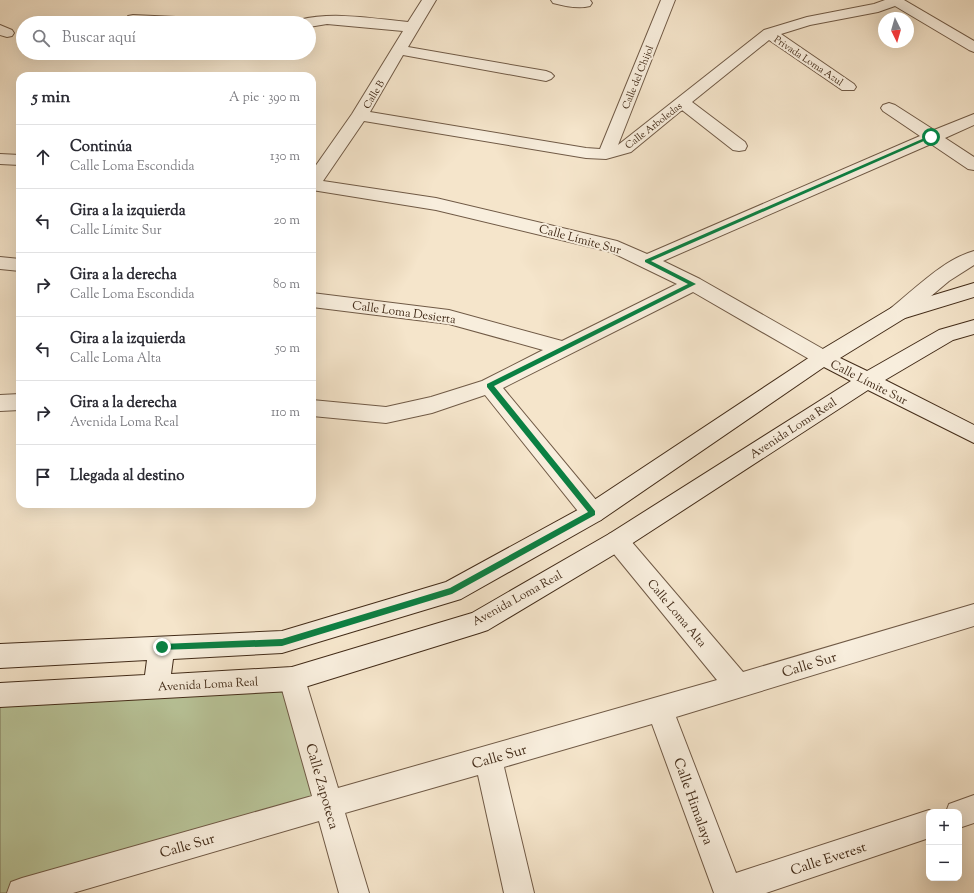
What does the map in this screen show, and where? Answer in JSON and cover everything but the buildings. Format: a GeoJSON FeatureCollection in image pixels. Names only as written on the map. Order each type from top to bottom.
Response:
{"type":"FeatureCollection","features":[{"type":"Feature","properties":{"kind":"street","name":"Calle B"},"geometry":{"type":"LineString","coordinates":[[316,179],[360,115],[429,0]]}},
{"type":"Feature","properties":{"kind":"street"},"geometry":{"type":"LineString","coordinates":[[558,0],[584,4]]}},
{"type":"Feature","properties":{"kind":"street","name":"Calle del Chijol"},"geometry":{"type":"LineString","coordinates":[[606,154],[668,0]]}},
{"type":"Feature","properties":{"kind":"street"},"geometry":{"type":"LineString","coordinates":[[897,0],[974,47]]}},
{"type":"Feature","properties":{"kind":"street","name":"Calle Arboledas"},"geometry":{"type":"LineString","coordinates":[[360,115],[586,153],[606,154],[625,148],[769,33],[807,20],[878,8],[897,0]]}},
{"type":"Feature","properties":{"kind":"street"},"geometry":{"type":"LineString","coordinates":[[316,21],[327,20],[412,27]]}},
{"type":"Feature","properties":{"kind":"street","name":"Privada Loma Azul"},"geometry":{"type":"LineString","coordinates":[[769,33],[848,87]]}},
{"type":"Feature","properties":{"kind":"street"},"geometry":{"type":"LineString","coordinates":[[399,50],[546,76]]}},
{"type":"Feature","properties":{"kind":"street"},"geometry":{"type":"LineString","coordinates":[[682,102],[739,146]]}},
{"type":"Feature","properties":{"kind":"street"},"geometry":{"type":"LineString","coordinates":[[889,108],[974,165]]}},
{"type":"Feature","properties":{"kind":"street"},"geometry":{"type":"LineString","coordinates":[[646,261],[974,119]]}},
{"type":"Feature","properties":{"kind":"street"},"geometry":{"type":"LineString","coordinates":[[0,159],[16,160]]}},
{"type":"Feature","properties":{"kind":"street","name":"Calle Límite Sur"},"geometry":{"type":"LineString","coordinates":[[316,186],[444,205],[617,247],[693,284],[823,358],[974,435]]}},
{"type":"Feature","properties":{"kind":"street"},"geometry":{"type":"LineString","coordinates":[[0,656],[282,642],[452,591],[593,513],[823,358],[898,313],[942,276],[974,257]]}},
{"type":"Feature","properties":{"kind":"street"},"geometry":{"type":"LineString","coordinates":[[0,263],[16,265]]}},
{"type":"Feature","properties":{"kind":"street"},"geometry":{"type":"LineString","coordinates":[[316,408],[386,415],[432,405],[490,386],[693,284]]}},
{"type":"Feature","properties":{"kind":"street"},"geometry":{"type":"LineString","coordinates":[[898,313],[974,290]]}},
{"type":"Feature","properties":{"kind":"street","name":"Calle Loma Desierta"},"geometry":{"type":"LineString","coordinates":[[316,304],[449,317],[564,349]]}},
{"type":"Feature","properties":{"kind":"street","name":"Avenida Loma Real"},"geometry":{"type":"LineString","coordinates":[[0,695],[292,679],[479,622],[617,541],[867,381],[946,335],[974,327]]}},
{"type":"Feature","properties":{"kind":"street"},"geometry":{"type":"LineString","coordinates":[[490,386],[593,513]]}},
{"type":"Feature","properties":{"kind":"street"},"geometry":{"type":"LineString","coordinates":[[0,403],[16,402]]}},
{"type":"Feature","properties":{"kind":"street","name":"Calle Loma Alta"},"geometry":{"type":"LineString","coordinates":[[617,541],[738,685]]}},
{"type":"Feature","properties":{"kind":"street","name":"Calle Sur"},"geometry":{"type":"LineString","coordinates":[[22,893],[660,709],[974,615]]}},
{"type":"Feature","properties":{"kind":"street"},"geometry":{"type":"LineString","coordinates":[[156,687],[162,647]]}},
{"type":"Feature","properties":{"kind":"street","name":"Calle Zapoteca"},"geometry":{"type":"LineString","coordinates":[[292,679],[354,893]]}},
{"type":"Feature","properties":{"kind":"street","name":"Calle Himalaya"},"geometry":{"type":"LineString","coordinates":[[660,709],[728,892]]}},
{"type":"Feature","properties":{"kind":"street"},"geometry":{"type":"LineString","coordinates":[[488,759],[519,893]]}},
{"type":"Feature","properties":{"kind":"street"},"geometry":{"type":"LineString","coordinates":[[962,813],[974,810]]}},
{"type":"Feature","properties":{"kind":"street","name":"Calle Everest"},"geometry":{"type":"LineString","coordinates":[[728,892],[926,825]]}},
{"type":"Feature","properties":{"kind":"green space"},"geometry":{"type":"Polygon","coordinates":[[[292,679],[328,805],[17,893],[0,893],[0,695],[292,679]]]}},
{"type":"Feature","properties":{"kind":"route"},"geometry":{"type":"LineString","coordinates":[[162,647],[282,642],[452,591],[593,513],[490,386],[693,284],[646,261],[931,137]]}}]}
